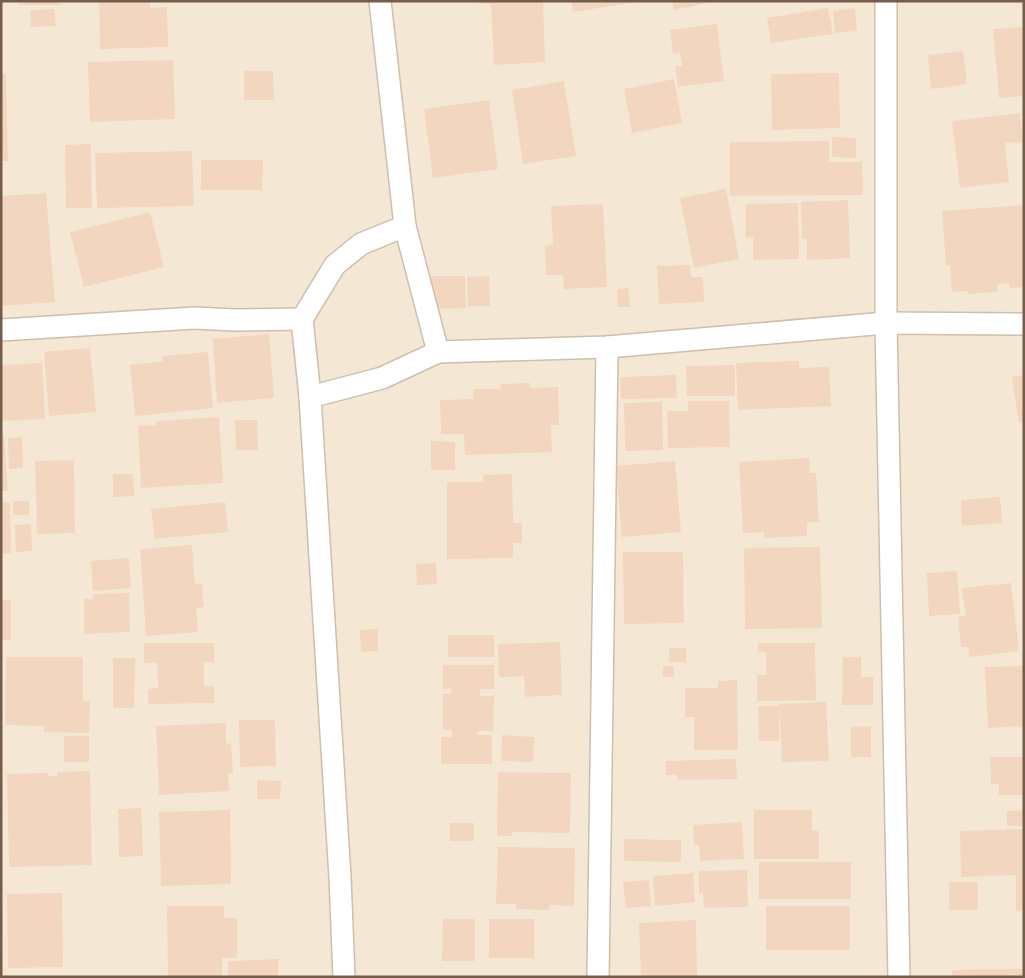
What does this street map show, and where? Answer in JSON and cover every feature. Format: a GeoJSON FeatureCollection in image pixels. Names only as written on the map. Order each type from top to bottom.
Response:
{"type":"FeatureCollection","features":[{"type":"Feature","properties":{"kind":"street"},"geometry":{"type":"LineString","coordinates":[[380,1],[405,226],[438,352]]}},
{"type":"Feature","properties":{"kind":"street"},"geometry":{"type":"LineString","coordinates":[[886,1],[886,323],[899,977]]}},
{"type":"Feature","properties":{"kind":"street"},"geometry":{"type":"LineString","coordinates":[[344,977],[340,877],[310,397],[302,319],[335,265],[361,244],[405,226]]}},
{"type":"Feature","properties":{"kind":"street"},"geometry":{"type":"LineString","coordinates":[[1,330],[194,318],[234,320],[302,319]]}},
{"type":"Feature","properties":{"kind":"street"},"geometry":{"type":"LineString","coordinates":[[310,397],[382,378],[438,352],[607,347],[886,323],[1024,324]]}},
{"type":"Feature","properties":{"kind":"street"},"geometry":{"type":"LineString","coordinates":[[598,977],[607,347]]}},
{"type":"Feature","properties":{"kind":"shaded area"},"geometry":{"type":"Polygon","coordinates":[[[1,1],[1024,1],[1024,977],[1,977],[1,1]]]}},
{"type":"Feature","properties":{"kind":"building"},"geometry":{"type":"Polygon","coordinates":[[[19,1],[60,1],[60,5],[19,5],[19,1]]]}},
{"type":"Feature","properties":{"kind":"building"},"geometry":{"type":"Polygon","coordinates":[[[99,1],[150,1],[150,8],[167,7],[168,47],[100,49],[99,1]]]}},
{"type":"Feature","properties":{"kind":"building"},"geometry":{"type":"Polygon","coordinates":[[[479,1],[543,1],[545,62],[494,65],[491,4],[480,4],[479,1]]]}},
{"type":"Feature","properties":{"kind":"building"},"geometry":{"type":"Polygon","coordinates":[[[571,1],[637,1],[637,2],[573,12],[571,1]]]}},
{"type":"Feature","properties":{"kind":"building"},"geometry":{"type":"Polygon","coordinates":[[[672,1],[712,1],[712,2],[674,10],[672,1]]]}},
{"type":"Feature","properties":{"kind":"building"},"geometry":{"type":"Polygon","coordinates":[[[828,8],[833,34],[771,43],[767,18],[828,8]]]}},
{"type":"Feature","properties":{"kind":"building"},"geometry":{"type":"Polygon","coordinates":[[[855,8],[857,30],[835,33],[833,11],[855,8]]]}},
{"type":"Feature","properties":{"kind":"building"},"geometry":{"type":"Polygon","coordinates":[[[54,9],[56,26],[31,27],[30,10],[54,9]]]}},
{"type":"Feature","properties":{"kind":"building"},"geometry":{"type":"Polygon","coordinates":[[[717,24],[724,81],[678,87],[675,66],[682,66],[680,53],[673,54],[670,30],[717,24]]]}},
{"type":"Feature","properties":{"kind":"building"},"geometry":{"type":"Polygon","coordinates":[[[1024,27],[1024,96],[999,98],[993,29],[1024,27]]]}},
{"type":"Feature","properties":{"kind":"building"},"geometry":{"type":"Polygon","coordinates":[[[963,51],[967,84],[931,89],[928,55],[963,51]]]}},
{"type":"Feature","properties":{"kind":"building"},"geometry":{"type":"Polygon","coordinates":[[[173,60],[175,119],[90,122],[88,62],[173,60]]]}},
{"type":"Feature","properties":{"kind":"building"},"geometry":{"type":"Polygon","coordinates":[[[244,71],[273,71],[274,100],[244,100],[244,71]]]}},
{"type":"Feature","properties":{"kind":"building"},"geometry":{"type":"Polygon","coordinates":[[[839,73],[840,128],[772,130],[771,74],[839,73]]]}},
{"type":"Feature","properties":{"kind":"building"},"geometry":{"type":"Polygon","coordinates":[[[1,74],[6,74],[8,161],[1,161],[1,74]]]}},
{"type":"Feature","properties":{"kind":"building"},"geometry":{"type":"Polygon","coordinates":[[[674,79],[682,123],[632,133],[624,89],[674,79]]]}},
{"type":"Feature","properties":{"kind":"building"},"geometry":{"type":"Polygon","coordinates":[[[564,81],[576,156],[523,164],[512,90],[564,81]]]}},
{"type":"Feature","properties":{"kind":"building"},"geometry":{"type":"Polygon","coordinates":[[[489,100],[498,169],[433,178],[424,109],[489,100]]]}},
{"type":"Feature","properties":{"kind":"building"},"geometry":{"type":"Polygon","coordinates":[[[1020,113],[1023,142],[1005,143],[1009,182],[960,188],[952,121],[1020,113]]]}},
{"type":"Feature","properties":{"kind":"building"},"geometry":{"type":"Polygon","coordinates":[[[832,137],[856,138],[856,158],[832,157],[832,137]]]}},
{"type":"Feature","properties":{"kind":"building"},"geometry":{"type":"Polygon","coordinates":[[[829,141],[829,162],[862,162],[863,195],[730,196],[730,142],[829,141]]]}},
{"type":"Feature","properties":{"kind":"building"},"geometry":{"type":"Polygon","coordinates":[[[91,144],[92,208],[66,208],[65,145],[91,144]]]}},
{"type":"Feature","properties":{"kind":"building"},"geometry":{"type":"Polygon","coordinates":[[[192,151],[194,206],[97,208],[95,153],[192,151]]]}},
{"type":"Feature","properties":{"kind":"building"},"geometry":{"type":"Polygon","coordinates":[[[201,160],[263,160],[262,190],[201,190],[201,160]]]}},
{"type":"Feature","properties":{"kind":"building"},"geometry":{"type":"Polygon","coordinates":[[[726,189],[739,259],[694,268],[680,198],[726,189]]]}},
{"type":"Feature","properties":{"kind":"building"},"geometry":{"type":"Polygon","coordinates":[[[46,193],[55,302],[1,306],[1,196],[46,193]]]}},
{"type":"Feature","properties":{"kind":"building"},"geometry":{"type":"Polygon","coordinates":[[[848,200],[850,258],[807,260],[807,239],[802,239],[801,202],[848,200]]]}},
{"type":"Feature","properties":{"kind":"building"},"geometry":{"type":"Polygon","coordinates":[[[798,203],[799,259],[753,260],[753,237],[746,238],[746,204],[798,203]]]}},
{"type":"Feature","properties":{"kind":"building"},"geometry":{"type":"Polygon","coordinates":[[[603,204],[607,287],[564,289],[563,275],[546,275],[545,246],[553,245],[551,206],[603,204]]]}},
{"type":"Feature","properties":{"kind":"building"},"geometry":{"type":"Polygon","coordinates":[[[1024,205],[1024,287],[1010,288],[1009,283],[997,284],[997,292],[968,294],[968,291],[952,292],[950,265],[946,265],[942,211],[1024,205]]]}},
{"type":"Feature","properties":{"kind":"building"},"geometry":{"type":"Polygon","coordinates":[[[150,212],[164,267],[84,287],[70,232],[150,212]]]}},
{"type":"Feature","properties":{"kind":"building"},"geometry":{"type":"Polygon","coordinates":[[[690,265],[691,277],[703,277],[704,302],[659,304],[657,266],[690,265]]]}},
{"type":"Feature","properties":{"kind":"building"},"geometry":{"type":"Polygon","coordinates":[[[429,276],[465,276],[466,308],[430,309],[429,276]]]}},
{"type":"Feature","properties":{"kind":"building"},"geometry":{"type":"Polygon","coordinates":[[[489,276],[490,306],[468,306],[467,277],[489,276]]]}},
{"type":"Feature","properties":{"kind":"building"},"geometry":{"type":"Polygon","coordinates":[[[628,288],[630,307],[618,307],[617,289],[628,288]]]}},
{"type":"Feature","properties":{"kind":"building"},"geometry":{"type":"Polygon","coordinates":[[[269,334],[274,398],[217,403],[213,339],[269,334]]]}},
{"type":"Feature","properties":{"kind":"building"},"geometry":{"type":"Polygon","coordinates":[[[90,348],[96,412],[49,416],[44,352],[90,348]]]}},
{"type":"Feature","properties":{"kind":"building"},"geometry":{"type":"Polygon","coordinates":[[[208,352],[213,408],[135,416],[130,365],[163,361],[162,356],[208,352]]]}},
{"type":"Feature","properties":{"kind":"building"},"geometry":{"type":"Polygon","coordinates":[[[799,361],[799,368],[829,367],[831,406],[738,410],[736,363],[799,361]]]}},
{"type":"Feature","properties":{"kind":"building"},"geometry":{"type":"Polygon","coordinates":[[[42,363],[45,419],[1,421],[1,365],[42,363]]]}},
{"type":"Feature","properties":{"kind":"building"},"geometry":{"type":"Polygon","coordinates":[[[735,365],[735,396],[687,396],[686,366],[735,365]]]}},
{"type":"Feature","properties":{"kind":"building"},"geometry":{"type":"Polygon","coordinates":[[[676,375],[677,398],[621,399],[620,377],[676,375]]]}},
{"type":"Feature","properties":{"kind":"building"},"geometry":{"type":"Polygon","coordinates":[[[1024,375],[1024,422],[1019,423],[1012,377],[1024,375]]]}},
{"type":"Feature","properties":{"kind":"building"},"geometry":{"type":"Polygon","coordinates":[[[530,383],[530,388],[558,387],[559,425],[551,425],[552,452],[465,455],[464,434],[441,434],[440,400],[474,399],[473,389],[501,389],[500,384],[530,383]]]}},
{"type":"Feature","properties":{"kind":"building"},"geometry":{"type":"Polygon","coordinates":[[[688,401],[729,401],[730,447],[668,448],[667,411],[688,411],[688,401]]]}},
{"type":"Feature","properties":{"kind":"building"},"geometry":{"type":"Polygon","coordinates":[[[662,402],[663,450],[625,451],[624,403],[662,402]]]}},
{"type":"Feature","properties":{"kind":"building"},"geometry":{"type":"Polygon","coordinates":[[[219,417],[223,483],[141,488],[138,426],[156,425],[156,421],[219,417]]]}},
{"type":"Feature","properties":{"kind":"building"},"geometry":{"type":"Polygon","coordinates":[[[235,420],[257,420],[258,450],[236,450],[235,420]]]}},
{"type":"Feature","properties":{"kind":"building"},"geometry":{"type":"Polygon","coordinates":[[[1,436],[4,436],[8,491],[1,491],[1,436]]]}},
{"type":"Feature","properties":{"kind":"building"},"geometry":{"type":"Polygon","coordinates":[[[22,437],[23,468],[9,469],[8,438],[22,437]]]}},
{"type":"Feature","properties":{"kind":"building"},"geometry":{"type":"Polygon","coordinates":[[[431,441],[455,442],[455,470],[431,470],[431,441]]]}},
{"type":"Feature","properties":{"kind":"building"},"geometry":{"type":"Polygon","coordinates":[[[809,458],[810,473],[816,473],[819,522],[807,522],[807,536],[764,538],[764,532],[743,533],[739,462],[809,458]]]}},
{"type":"Feature","properties":{"kind":"building"},"geometry":{"type":"Polygon","coordinates":[[[74,460],[75,533],[37,534],[35,461],[74,460]]]}},
{"type":"Feature","properties":{"kind":"building"},"geometry":{"type":"Polygon","coordinates":[[[675,461],[681,532],[622,537],[616,466],[675,461]]]}},
{"type":"Feature","properties":{"kind":"building"},"geometry":{"type":"Polygon","coordinates":[[[113,474],[133,474],[134,496],[113,497],[113,474]]]}},
{"type":"Feature","properties":{"kind":"building"},"geometry":{"type":"Polygon","coordinates":[[[512,474],[513,523],[522,523],[522,543],[513,543],[513,558],[447,559],[447,482],[483,482],[483,475],[512,474]]]}},
{"type":"Feature","properties":{"kind":"building"},"geometry":{"type":"Polygon","coordinates":[[[1000,497],[1002,523],[962,526],[961,500],[1000,497]]]}},
{"type":"Feature","properties":{"kind":"building"},"geometry":{"type":"Polygon","coordinates":[[[13,501],[29,501],[29,515],[13,515],[13,501]]]}},
{"type":"Feature","properties":{"kind":"building"},"geometry":{"type":"Polygon","coordinates":[[[1,502],[10,502],[11,553],[1,554],[1,502]]]}},
{"type":"Feature","properties":{"kind":"building"},"geometry":{"type":"Polygon","coordinates":[[[225,502],[228,532],[155,539],[151,509],[225,502]]]}},
{"type":"Feature","properties":{"kind":"building"},"geometry":{"type":"Polygon","coordinates":[[[31,524],[32,551],[16,552],[15,525],[31,524]]]}},
{"type":"Feature","properties":{"kind":"building"},"geometry":{"type":"Polygon","coordinates":[[[192,545],[195,584],[202,583],[204,607],[196,608],[198,632],[146,636],[140,549],[192,545]]]}},
{"type":"Feature","properties":{"kind":"building"},"geometry":{"type":"Polygon","coordinates":[[[820,547],[822,628],[745,629],[744,548],[820,547]]]}},
{"type":"Feature","properties":{"kind":"building"},"geometry":{"type":"Polygon","coordinates":[[[623,552],[683,552],[684,623],[624,624],[623,552]]]}},
{"type":"Feature","properties":{"kind":"building"},"geometry":{"type":"Polygon","coordinates":[[[129,558],[131,588],[93,591],[91,561],[129,558]]]}},
{"type":"Feature","properties":{"kind":"building"},"geometry":{"type":"Polygon","coordinates":[[[436,563],[437,584],[417,585],[416,564],[436,563]]]}},
{"type":"Feature","properties":{"kind":"building"},"geometry":{"type":"Polygon","coordinates":[[[957,571],[960,614],[929,616],[927,573],[957,571]]]}},
{"type":"Feature","properties":{"kind":"building"},"geometry":{"type":"Polygon","coordinates":[[[1011,583],[1019,651],[969,657],[968,647],[961,647],[958,617],[966,616],[962,588],[1011,583]]]}},
{"type":"Feature","properties":{"kind":"building"},"geometry":{"type":"Polygon","coordinates":[[[129,593],[130,632],[84,634],[84,599],[93,599],[93,594],[129,593]]]}},
{"type":"Feature","properties":{"kind":"building"},"geometry":{"type":"Polygon","coordinates":[[[1,600],[11,600],[11,640],[1,640],[1,600]]]}},
{"type":"Feature","properties":{"kind":"building"},"geometry":{"type":"Polygon","coordinates":[[[378,629],[378,651],[361,652],[360,630],[378,629]]]}},
{"type":"Feature","properties":{"kind":"building"},"geometry":{"type":"Polygon","coordinates":[[[448,635],[494,635],[494,657],[448,657],[448,635]]]}},
{"type":"Feature","properties":{"kind":"building"},"geometry":{"type":"Polygon","coordinates":[[[560,642],[562,695],[525,697],[524,676],[499,677],[498,644],[560,642]]]}},
{"type":"Feature","properties":{"kind":"building"},"geometry":{"type":"Polygon","coordinates":[[[144,643],[214,643],[214,662],[204,662],[204,686],[214,686],[214,703],[148,704],[148,689],[158,688],[157,663],[144,663],[144,643]]]}},
{"type":"Feature","properties":{"kind":"building"},"geometry":{"type":"Polygon","coordinates":[[[758,643],[815,643],[816,700],[757,701],[757,675],[766,675],[766,652],[758,652],[758,643]]]}},
{"type":"Feature","properties":{"kind":"building"},"geometry":{"type":"Polygon","coordinates":[[[669,648],[686,648],[686,662],[669,662],[669,648]]]}},
{"type":"Feature","properties":{"kind":"building"},"geometry":{"type":"Polygon","coordinates":[[[6,657],[83,657],[83,701],[90,701],[89,733],[44,732],[44,726],[5,725],[6,657]]]}},
{"type":"Feature","properties":{"kind":"building"},"geometry":{"type":"Polygon","coordinates":[[[843,657],[861,657],[861,677],[873,677],[873,705],[842,705],[843,657]]]}},
{"type":"Feature","properties":{"kind":"building"},"geometry":{"type":"Polygon","coordinates":[[[113,658],[135,658],[134,708],[113,708],[113,658]]]}},
{"type":"Feature","properties":{"kind":"building"},"geometry":{"type":"Polygon","coordinates":[[[443,665],[494,665],[494,689],[480,689],[480,696],[494,696],[493,731],[477,731],[477,735],[492,735],[492,764],[441,764],[441,737],[452,737],[452,730],[443,730],[443,694],[451,694],[451,689],[443,689],[443,665]]]}},
{"type":"Feature","properties":{"kind":"building"},"geometry":{"type":"Polygon","coordinates":[[[663,666],[674,666],[674,677],[663,677],[663,666]]]}},
{"type":"Feature","properties":{"kind":"building"},"geometry":{"type":"Polygon","coordinates":[[[1024,666],[1024,726],[988,728],[985,667],[1024,666]]]}},
{"type":"Feature","properties":{"kind":"building"},"geometry":{"type":"Polygon","coordinates":[[[737,680],[738,750],[694,750],[694,717],[685,717],[685,688],[718,688],[718,681],[737,680]]]}},
{"type":"Feature","properties":{"kind":"building"},"geometry":{"type":"Polygon","coordinates":[[[826,702],[829,761],[782,762],[779,704],[826,702]]]}},
{"type":"Feature","properties":{"kind":"building"},"geometry":{"type":"Polygon","coordinates":[[[758,706],[779,706],[779,741],[759,741],[758,706]]]}},
{"type":"Feature","properties":{"kind":"building"},"geometry":{"type":"Polygon","coordinates":[[[239,720],[275,720],[276,766],[240,767],[239,720]]]}},
{"type":"Feature","properties":{"kind":"building"},"geometry":{"type":"Polygon","coordinates":[[[226,723],[226,744],[231,743],[233,773],[228,773],[229,791],[159,795],[156,726],[226,723]]]}},
{"type":"Feature","properties":{"kind":"building"},"geometry":{"type":"Polygon","coordinates":[[[871,726],[871,757],[851,757],[851,727],[871,726]]]}},
{"type":"Feature","properties":{"kind":"building"},"geometry":{"type":"Polygon","coordinates":[[[502,735],[534,737],[533,762],[501,761],[502,735]]]}},
{"type":"Feature","properties":{"kind":"building"},"geometry":{"type":"Polygon","coordinates":[[[64,736],[89,736],[89,762],[64,762],[64,736]]]}},
{"type":"Feature","properties":{"kind":"building"},"geometry":{"type":"Polygon","coordinates":[[[990,757],[1024,757],[1024,795],[999,795],[999,784],[991,784],[990,757]]]}},
{"type":"Feature","properties":{"kind":"building"},"geometry":{"type":"Polygon","coordinates":[[[736,759],[737,779],[678,780],[677,775],[666,775],[666,761],[736,759]]]}},
{"type":"Feature","properties":{"kind":"building"},"geometry":{"type":"Polygon","coordinates":[[[90,771],[92,865],[9,867],[7,774],[48,773],[48,776],[57,776],[57,772],[90,771]]]}},
{"type":"Feature","properties":{"kind":"building"},"geometry":{"type":"Polygon","coordinates":[[[498,772],[571,773],[570,833],[512,832],[512,836],[497,836],[498,772]]]}},
{"type":"Feature","properties":{"kind":"building"},"geometry":{"type":"Polygon","coordinates":[[[257,780],[281,781],[280,799],[257,799],[257,780]]]}},
{"type":"Feature","properties":{"kind":"building"},"geometry":{"type":"Polygon","coordinates":[[[141,808],[143,856],[119,857],[118,809],[141,808]]]}},
{"type":"Feature","properties":{"kind":"building"},"geometry":{"type":"Polygon","coordinates":[[[230,810],[231,884],[161,886],[159,812],[230,810]]]}},
{"type":"Feature","properties":{"kind":"building"},"geometry":{"type":"Polygon","coordinates":[[[754,810],[812,810],[812,831],[819,831],[819,859],[754,859],[754,810]]]}},
{"type":"Feature","properties":{"kind":"building"},"geometry":{"type":"Polygon","coordinates":[[[1024,810],[1024,826],[1007,826],[1007,811],[1024,810]]]}},
{"type":"Feature","properties":{"kind":"building"},"geometry":{"type":"Polygon","coordinates":[[[742,822],[744,859],[700,861],[699,845],[694,845],[693,825],[742,822]]]}},
{"type":"Feature","properties":{"kind":"building"},"geometry":{"type":"Polygon","coordinates":[[[450,823],[474,823],[474,841],[450,841],[450,823]]]}},
{"type":"Feature","properties":{"kind":"building"},"geometry":{"type":"Polygon","coordinates":[[[1024,829],[1024,910],[1016,911],[1016,875],[961,877],[960,831],[1024,829]]]}},
{"type":"Feature","properties":{"kind":"building"},"geometry":{"type":"Polygon","coordinates":[[[624,839],[681,840],[681,862],[624,861],[624,839]]]}},
{"type":"Feature","properties":{"kind":"building"},"geometry":{"type":"Polygon","coordinates":[[[498,847],[575,848],[574,906],[549,905],[549,910],[516,909],[516,904],[496,904],[498,847]]]}},
{"type":"Feature","properties":{"kind":"building"},"geometry":{"type":"Polygon","coordinates":[[[759,862],[851,862],[851,899],[759,899],[759,862]]]}},
{"type":"Feature","properties":{"kind":"building"},"geometry":{"type":"Polygon","coordinates":[[[747,870],[748,907],[704,908],[703,893],[699,893],[699,871],[747,870]]]}},
{"type":"Feature","properties":{"kind":"building"},"geometry":{"type":"Polygon","coordinates":[[[693,873],[695,902],[655,906],[653,876],[693,873]]]}},
{"type":"Feature","properties":{"kind":"building"},"geometry":{"type":"Polygon","coordinates":[[[649,880],[651,906],[626,908],[623,882],[649,880]]]}},
{"type":"Feature","properties":{"kind":"building"},"geometry":{"type":"Polygon","coordinates":[[[949,882],[978,882],[978,910],[949,910],[949,882]]]}},
{"type":"Feature","properties":{"kind":"building"},"geometry":{"type":"Polygon","coordinates":[[[62,893],[63,967],[8,968],[7,894],[62,893]]]}},
{"type":"Feature","properties":{"kind":"building"},"geometry":{"type":"Polygon","coordinates":[[[167,906],[224,906],[224,918],[237,918],[237,958],[222,958],[222,977],[168,977],[167,906]]]}},
{"type":"Feature","properties":{"kind":"building"},"geometry":{"type":"Polygon","coordinates":[[[766,906],[850,906],[850,950],[766,950],[766,906]]]}},
{"type":"Feature","properties":{"kind":"building"},"geometry":{"type":"Polygon","coordinates":[[[443,919],[475,919],[475,961],[442,961],[443,919]]]}},
{"type":"Feature","properties":{"kind":"building"},"geometry":{"type":"Polygon","coordinates":[[[489,919],[534,919],[534,958],[489,958],[489,919]]]}},
{"type":"Feature","properties":{"kind":"building"},"geometry":{"type":"Polygon","coordinates":[[[696,920],[697,977],[641,977],[639,923],[696,920]]]}},
{"type":"Feature","properties":{"kind":"building"},"geometry":{"type":"Polygon","coordinates":[[[278,959],[278,977],[228,977],[228,961],[278,959]]]}},
{"type":"Feature","properties":{"kind":"building"},"geometry":{"type":"Polygon","coordinates":[[[1024,969],[1024,977],[952,977],[952,970],[1024,969]]]}}]}
